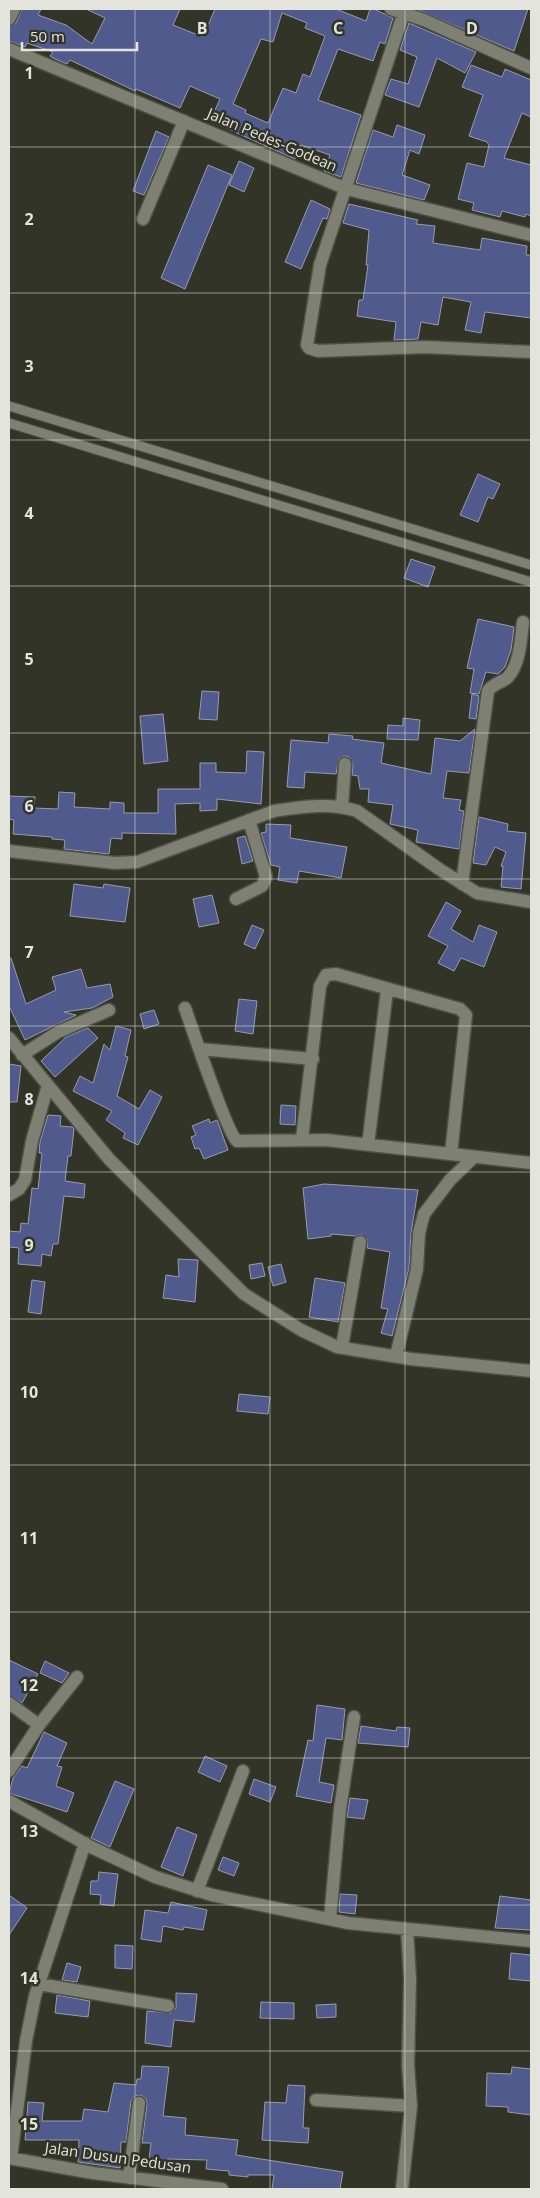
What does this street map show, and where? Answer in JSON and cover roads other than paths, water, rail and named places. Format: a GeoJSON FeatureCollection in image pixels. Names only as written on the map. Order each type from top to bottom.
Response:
{"type":"FeatureCollection","features":[{"type":"Feature","properties":{"kind":"street"},"geometry":{"type":"LineString","coordinates":[[9,19],[14,9]]}},
{"type":"Feature","properties":{"kind":"street"},"geometry":{"type":"LineString","coordinates":[[390,9],[404,11],[531,68]]}},
{"type":"Feature","properties":{"kind":"street"},"geometry":{"type":"LineString","coordinates":[[404,11],[347,189],[320,265],[307,338],[309,348],[318,351],[425,347],[531,352]]}},
{"type":"Feature","properties":{"kind":"street","name":"Jalan Pedes-Godean"},"geometry":{"type":"LineString","coordinates":[[9,49],[347,189],[531,235]]}},
{"type":"Feature","properties":{"kind":"street"},"geometry":{"type":"LineString","coordinates":[[143,219],[184,121]]}},
{"type":"Feature","properties":{"kind":"street"},"geometry":{"type":"LineString","coordinates":[[462,884],[488,691],[492,686],[508,677],[521,643],[523,622]]}},
{"type":"Feature","properties":{"kind":"street"},"geometry":{"type":"LineString","coordinates":[[342,806],[345,764]]}},
{"type":"Feature","properties":{"kind":"street"},"geometry":{"type":"LineString","coordinates":[[9,851],[115,863],[137,862],[274,811],[297,807],[342,806],[357,811],[477,893],[531,902]]}},
{"type":"Feature","properties":{"kind":"street"},"geometry":{"type":"LineString","coordinates":[[236,898],[262,886],[266,877],[249,820]]}},
{"type":"Feature","properties":{"kind":"street"},"geometry":{"type":"LineString","coordinates":[[302,1139],[320,986],[326,975],[336,974],[456,1008],[466,1015],[451,1154]]}},
{"type":"Feature","properties":{"kind":"street"},"geometry":{"type":"LineString","coordinates":[[368,1145],[387,990]]}},
{"type":"Feature","properties":{"kind":"street"},"geometry":{"type":"LineString","coordinates":[[185,1008],[233,1138],[242,1142],[302,1139],[531,1163]]}},
{"type":"Feature","properties":{"kind":"street"},"geometry":{"type":"LineString","coordinates":[[22,1054],[58,1032],[109,1010]]}},
{"type":"Feature","properties":{"kind":"street"},"geometry":{"type":"LineString","coordinates":[[9,1038],[109,1158],[244,1294],[301,1330],[342,1347],[396,1356],[531,1371]]}},
{"type":"Feature","properties":{"kind":"street"},"geometry":{"type":"LineString","coordinates":[[200,1049],[312,1060]]}},
{"type":"Feature","properties":{"kind":"street"},"geometry":{"type":"LineString","coordinates":[[9,1195],[19,1189],[25,1180],[32,1141],[48,1085]]}},
{"type":"Feature","properties":{"kind":"street"},"geometry":{"type":"LineString","coordinates":[[396,1356],[416,1269],[419,1233],[424,1214],[450,1180],[474,1157]]}},
{"type":"Feature","properties":{"kind":"street"},"geometry":{"type":"LineString","coordinates":[[342,1347],[360,1242]]}},
{"type":"Feature","properties":{"kind":"street"},"geometry":{"type":"LineString","coordinates":[[9,1771],[39,1725],[77,1677]]}},
{"type":"Feature","properties":{"kind":"street"},"geometry":{"type":"LineString","coordinates":[[9,1703],[39,1725]]}},
{"type":"Feature","properties":{"kind":"street"},"geometry":{"type":"LineString","coordinates":[[330,1919],[340,1808],[354,1718]]}},
{"type":"Feature","properties":{"kind":"street"},"geometry":{"type":"LineString","coordinates":[[197,1891],[242,1771]]}},
{"type":"Feature","properties":{"kind":"street"},"geometry":{"type":"LineString","coordinates":[[9,1801],[85,1843],[155,1878],[197,1891],[330,1919],[407,1929],[531,1941]]}},
{"type":"Feature","properties":{"kind":"street"},"geometry":{"type":"LineString","coordinates":[[10,2158],[26,2041],[39,1984],[85,1843]]}},
{"type":"Feature","properties":{"kind":"street"},"geometry":{"type":"LineString","coordinates":[[402,2189],[411,2106],[408,2065],[410,1979],[407,1929]]}},
{"type":"Feature","properties":{"kind":"street"},"geometry":{"type":"LineString","coordinates":[[39,1984],[168,2006]]}},
{"type":"Feature","properties":{"kind":"street"},"geometry":{"type":"LineString","coordinates":[[316,2100],[411,2106]]}},
{"type":"Feature","properties":{"kind":"street"},"geometry":{"type":"LineString","coordinates":[[129,2178],[139,2103]]}},
{"type":"Feature","properties":{"kind":"street","name":"Jalan Dusun Pedusan"},"geometry":{"type":"LineString","coordinates":[[10,2158],[129,2178],[222,2189]]}},
{"type":"Feature","properties":{"kind":"lane"},"geometry":{"type":"LineString","coordinates":[[9,406],[531,565]]}},
{"type":"Feature","properties":{"kind":"lane"},"geometry":{"type":"LineString","coordinates":[[9,423],[531,582]]}}]}
